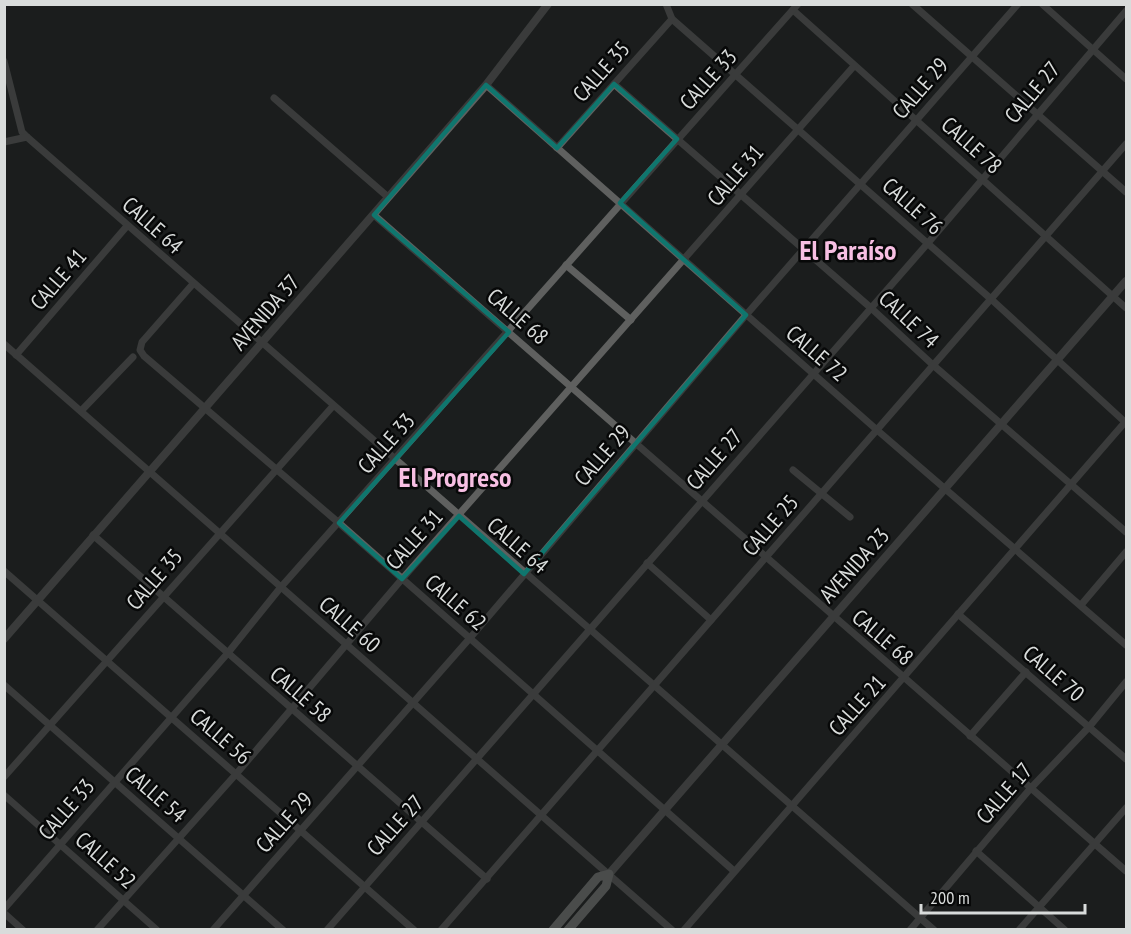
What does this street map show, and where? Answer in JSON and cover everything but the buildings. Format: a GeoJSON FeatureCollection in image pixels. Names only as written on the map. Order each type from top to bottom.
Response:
{"type":"FeatureCollection","features":[{"type":"Feature","properties":{"kind":"main road","name":"AVENIDA 23"},"geometry":{"type":"LineString","coordinates":[[552,930],[598,877],[609,874],[606,886],[568,930]]}},
{"type":"Feature","properties":{"kind":"street","name":"AVENIDA 37"},"geometry":{"type":"LineString","coordinates":[[4,639],[486,85],[548,4]]}},
{"type":"Feature","properties":{"kind":"street"},"geometry":{"type":"LineString","coordinates":[[666,4],[672,19]]}},
{"type":"Feature","properties":{"kind":"street"},"geometry":{"type":"LineString","coordinates":[[912,4],[1126,192]]}},
{"type":"Feature","properties":{"kind":"street","name":"CALLE 29"},"geometry":{"type":"LineString","coordinates":[[213,930],[470,638],[803,249],[1018,4]]}},
{"type":"Feature","properties":{"kind":"street"},"geometry":{"type":"LineString","coordinates":[[1042,4],[1126,79]]}},
{"type":"Feature","properties":{"kind":"street","name":"CALLE 78"},"geometry":{"type":"LineString","coordinates":[[795,7],[854,66],[1126,308]]}},
{"type":"Feature","properties":{"kind":"street","name":"CALLE 33"},"geometry":{"type":"LineString","coordinates":[[4,911],[114,781],[228,654],[281,587],[795,7]]}},
{"type":"Feature","properties":{"kind":"street","name":"CALLE 27"},"geometry":{"type":"LineString","coordinates":[[327,930],[928,243],[1126,11]]}},
{"type":"Feature","properties":{"kind":"street","name":"CALLE 76"},"geometry":{"type":"LineString","coordinates":[[672,19],[928,243],[1126,422]]}},
{"type":"Feature","properties":{"kind":"street","name":"CALLE 35"},"geometry":{"type":"LineString","coordinates":[[557,148],[672,19]]}},
{"type":"Feature","properties":{"kind":"street"},"geometry":{"type":"LineString","coordinates":[[4,61],[22,132],[27,137]]}},
{"type":"Feature","properties":{"kind":"street","name":"CALLE 31"},"geometry":{"type":"LineString","coordinates":[[97,930],[177,837],[237,773],[402,579],[854,66]]}},
{"type":"Feature","properties":{"kind":"street","name":"CALLE 74"},"geometry":{"type":"LineString","coordinates":[[614,84],[1126,532]]}},
{"type":"Feature","properties":{"kind":"street","name":"CALLE 72"},"geometry":{"type":"LineString","coordinates":[[486,85],[813,374],[1126,645]]}},
{"type":"Feature","properties":{"kind":"street"},"geometry":{"type":"LineString","coordinates":[[274,98],[388,197]]}},
{"type":"Feature","properties":{"kind":"street"},"geometry":{"type":"LineString","coordinates":[[4,142],[27,137]]}},
{"type":"Feature","properties":{"kind":"street","name":"CALLE 64"},"geometry":{"type":"LineString","coordinates":[[27,137],[192,285],[934,930]]}},
{"type":"Feature","properties":{"kind":"street","name":"CALLE 25"},"geometry":{"type":"LineString","coordinates":[[441,930],[1126,144]]}},
{"type":"Feature","properties":{"kind":"street","name":"CALLE 68"},"geometry":{"type":"LineString","coordinates":[[374,215],[1126,871]]}},
{"type":"Feature","properties":{"kind":"street","name":"CALLE 41"},"geometry":{"type":"LineString","coordinates":[[16,355],[127,226]]}},
{"type":"Feature","properties":{"kind":"street"},"geometry":{"type":"LineString","coordinates":[[567,265],[631,320]]}},
{"type":"Feature","properties":{"kind":"street","name":"AVENIDA 23"},"geometry":{"type":"LineString","coordinates":[[609,874],[948,489],[1126,281]]}},
{"type":"Feature","properties":{"kind":"street","name":"CALLE 62"},"geometry":{"type":"LineString","coordinates":[[192,285],[142,342],[140,350],[734,871]]}},
{"type":"Feature","properties":{"kind":"street","name":"CALLE 60"},"geometry":{"type":"LineString","coordinates":[[4,344],[672,930]]}},
{"type":"Feature","properties":{"kind":"street"},"geometry":{"type":"LineString","coordinates":[[81,411],[133,357]]}},
{"type":"Feature","properties":{"kind":"street","name":"CALLE 35"},"geometry":{"type":"LineString","coordinates":[[4,777],[333,406]]}},
{"type":"Feature","properties":{"kind":"street","name":"CALLE 21"},"geometry":{"type":"LineString","coordinates":[[684,930],[904,679],[1014,547],[1126,422]]}},
{"type":"Feature","properties":{"kind":"street"},"geometry":{"type":"LineString","coordinates":[[793,470],[849,517]]}},
{"type":"Feature","properties":{"kind":"street","name":"CALLE 58"},"geometry":{"type":"LineString","coordinates":[[93,536],[487,879]]}},
{"type":"Feature","properties":{"kind":"street"},"geometry":{"type":"LineString","coordinates":[[1081,605],[1126,552]]}},
{"type":"Feature","properties":{"kind":"street"},"geometry":{"type":"LineString","coordinates":[[647,563],[711,620]]}},
{"type":"Feature","properties":{"kind":"street","name":"CALLE 56"},"geometry":{"type":"LineString","coordinates":[[4,571],[414,930]]}},
{"type":"Feature","properties":{"kind":"street","name":"CALLE 70"},"geometry":{"type":"LineString","coordinates":[[958,614],[1126,759]]}},
{"type":"Feature","properties":{"kind":"street"},"geometry":{"type":"LineString","coordinates":[[970,736],[1026,672]]}},
{"type":"Feature","properties":{"kind":"street","name":"CALLE 17"},"geometry":{"type":"LineString","coordinates":[[910,930],[1030,789],[1089,727],[1126,682]]}},
{"type":"Feature","properties":{"kind":"street","name":"CALLE 54"},"geometry":{"type":"LineString","coordinates":[[4,686],[283,930]]}},
{"type":"Feature","properties":{"kind":"street","name":"CALLE 52"},"geometry":{"type":"LineString","coordinates":[[4,795],[157,930]]}},
{"type":"Feature","properties":{"kind":"street"},"geometry":{"type":"LineString","coordinates":[[1019,930],[1126,808]]}},
{"type":"Feature","properties":{"kind":"street"},"geometry":{"type":"LineString","coordinates":[[976,851],[1065,930]]}},
{"type":"Feature","properties":{"kind":"street"},"geometry":{"type":"LineString","coordinates":[[4,911],[23,930]]}},
{"type":"Feature","properties":{"kind":"highlighted area"},"geometry":{"type":"Polygon","coordinates":[[[614,84],[677,139],[620,203],[746,315],[524,574],[459,516],[402,579],[339,523],[509,332],[374,215],[486,85],[557,148],[614,84]]]}},
{"type":"Feature","properties":{"kind":"district","name":"El Paraíso"},"geometry":{"type":"Point","coordinates":[848,250]}},
{"type":"Feature","properties":{"kind":"district","name":"El Progreso"},"geometry":{"type":"Point","coordinates":[455,477]}}]}
